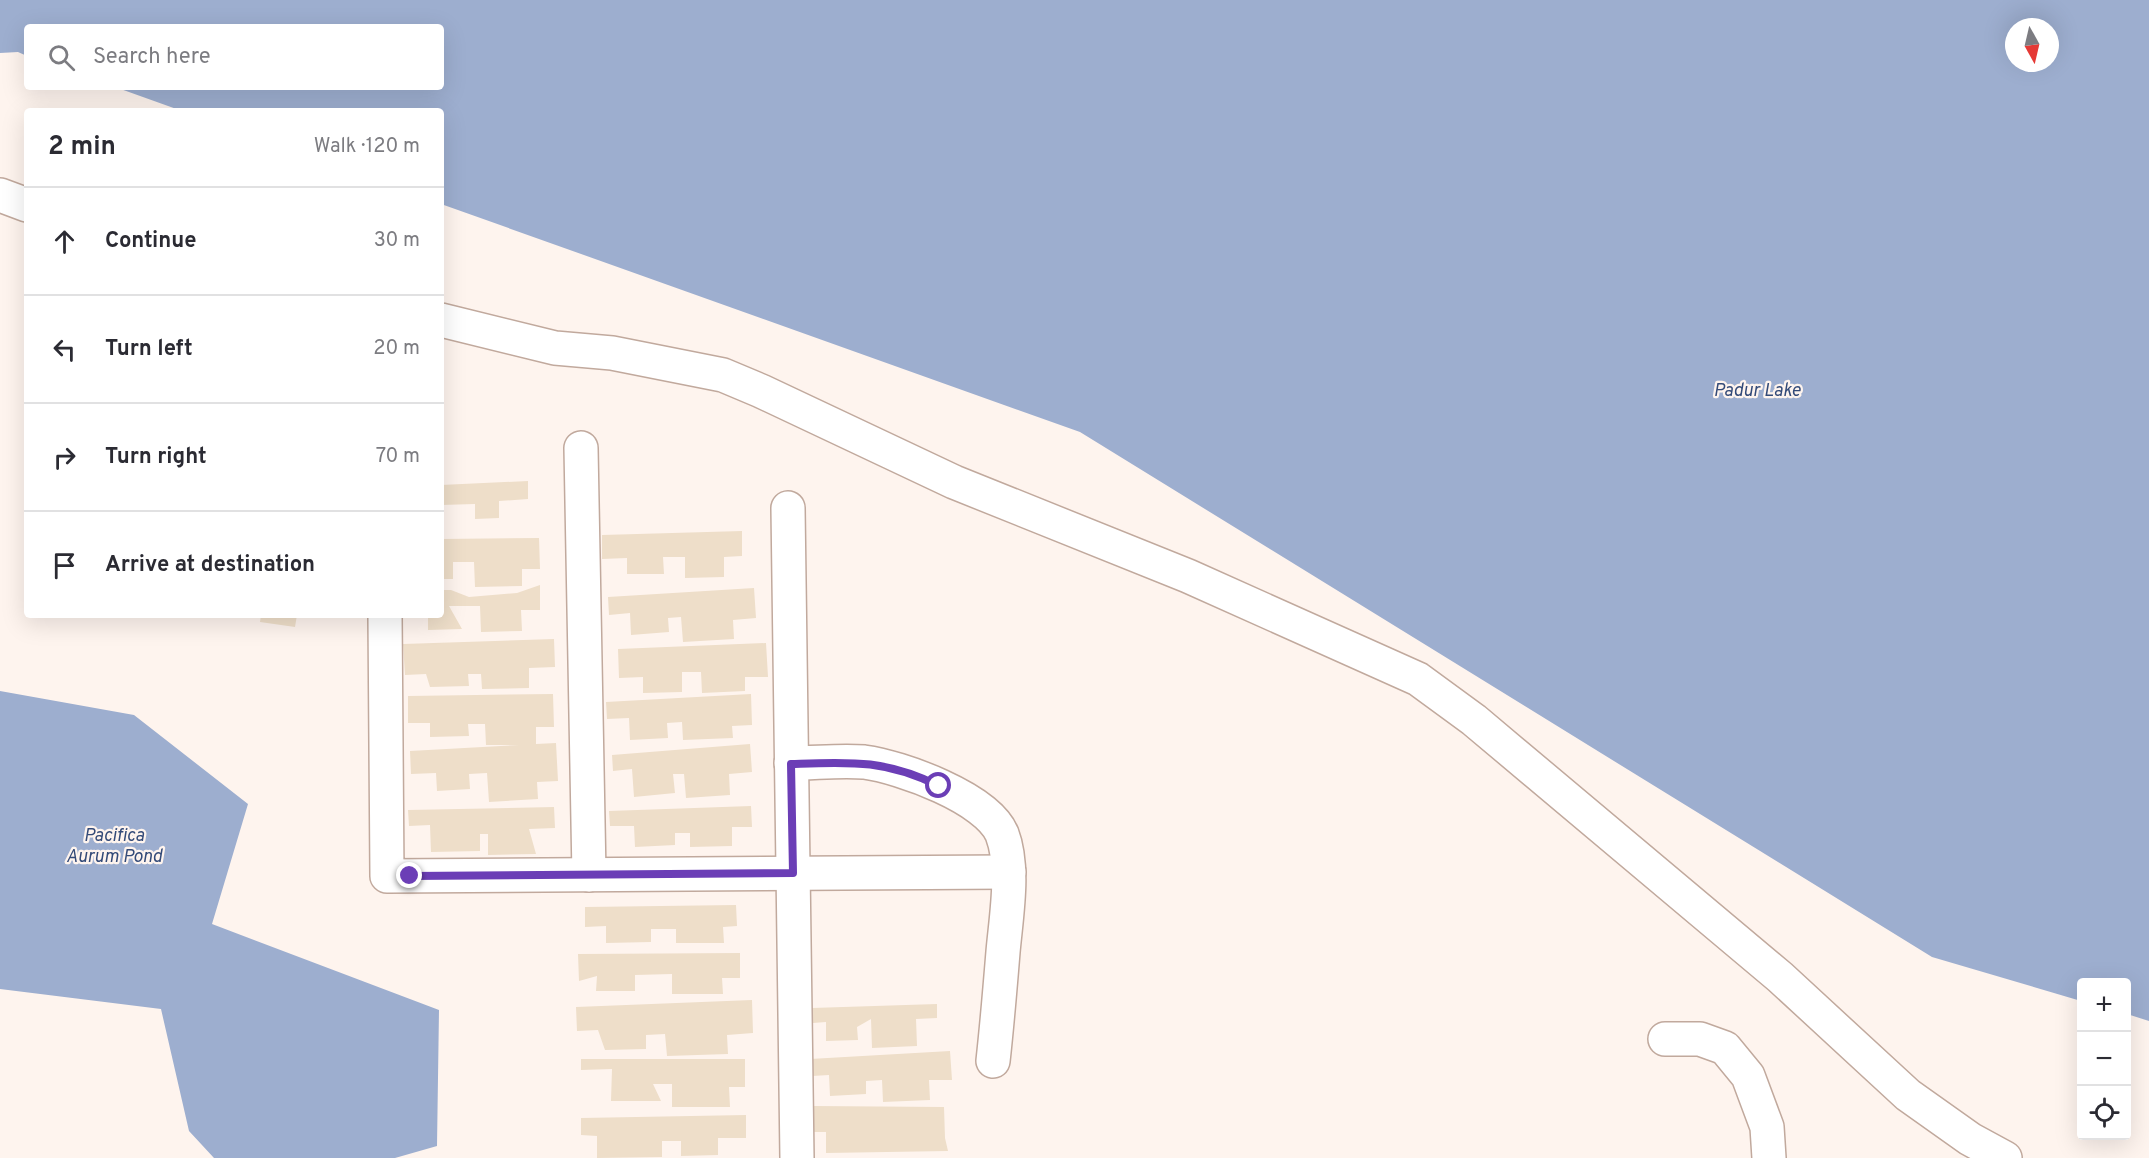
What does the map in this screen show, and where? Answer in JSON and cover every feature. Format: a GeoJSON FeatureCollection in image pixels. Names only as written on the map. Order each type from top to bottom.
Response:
{"type":"FeatureCollection","features":[{"type":"Feature","properties":{"kind":"street"},"geometry":{"type":"LineString","coordinates":[[0,195],[24,204]]}},
{"type":"Feature","properties":{"kind":"street"},"geometry":{"type":"LineString","coordinates":[[444,321],[555,348],[612,353],[723,375],[954,482],[1188,576],[1418,678],[1474,720],[1780,977],[1908,1095],[1970,1139],[2005,1158]]}},
{"type":"Feature","properties":{"kind":"street"},"geometry":{"type":"LineString","coordinates":[[581,448],[589,875]]}},
{"type":"Feature","properties":{"kind":"street"},"geometry":{"type":"LineString","coordinates":[[788,508],[796,1158]]}},
{"type":"Feature","properties":{"kind":"street"},"geometry":{"type":"LineString","coordinates":[[385,618],[387,876],[1008,872]]}},
{"type":"Feature","properties":{"kind":"street"},"geometry":{"type":"LineString","coordinates":[[791,764],[862,762],[889,766],[924,779],[969,801],[995,821],[1002,836],[1008,872],[993,1061]]}},
{"type":"Feature","properties":{"kind":"street"},"geometry":{"type":"LineString","coordinates":[[1665,1039],[1700,1039],[1725,1048],[1748,1077],[1767,1127],[1769,1158]]}},
{"type":"Feature","properties":{"kind":"water","name":"Padur Lake"},"geometry":{"type":"Polygon","coordinates":[[[0,0],[2149,0],[2149,1021],[2131,1015],[2131,978],[2077,978],[2077,1000],[1932,957],[1080,432],[444,205],[444,108],[174,108],[123,90],[444,90],[444,24],[24,24],[24,55],[18,52],[0,53],[0,0]]]}},
{"type":"Feature","properties":{"kind":"water","name":"Pacifica Aurum Pond"},"geometry":{"type":"Polygon","coordinates":[[[0,691],[134,715],[248,804],[212,924],[439,1010],[437,1146],[395,1158],[214,1158],[189,1131],[161,1009],[0,989],[0,691]]]}},
{"type":"Feature","properties":{"kind":"building"},"geometry":{"type":"Polygon","coordinates":[[[528,481],[528,499],[499,501],[499,518],[475,519],[475,504],[444,505],[444,485],[528,481]]]}},
{"type":"Feature","properties":{"kind":"building"},"geometry":{"type":"Polygon","coordinates":[[[742,531],[742,556],[724,557],[724,577],[685,578],[685,557],[663,557],[664,574],[627,574],[627,558],[602,559],[602,535],[742,531]]]}},
{"type":"Feature","properties":{"kind":"building"},"geometry":{"type":"Polygon","coordinates":[[[539,538],[540,569],[522,569],[522,586],[475,587],[474,562],[453,562],[453,579],[444,579],[444,539],[539,538]]]}},
{"type":"Feature","properties":{"kind":"building"},"geometry":{"type":"Polygon","coordinates":[[[540,585],[540,610],[521,610],[522,631],[481,632],[480,606],[449,606],[462,629],[428,630],[428,618],[444,618],[444,590],[451,590],[469,597],[517,593],[540,585]]]}},
{"type":"Feature","properties":{"kind":"building"},"geometry":{"type":"Polygon","coordinates":[[[754,588],[756,618],[733,620],[734,639],[683,642],[681,617],[668,618],[669,632],[631,635],[630,613],[609,615],[608,597],[754,588]]]}},
{"type":"Feature","properties":{"kind":"building"},"geometry":{"type":"Polygon","coordinates":[[[261,618],[296,618],[295,627],[260,622],[261,618]]]}},
{"type":"Feature","properties":{"kind":"building"},"geometry":{"type":"Polygon","coordinates":[[[554,639],[555,667],[529,668],[529,688],[482,689],[481,674],[468,674],[469,686],[430,687],[426,674],[405,675],[403,644],[554,639]]]}},
{"type":"Feature","properties":{"kind":"building"},"geometry":{"type":"Polygon","coordinates":[[[766,643],[768,677],[745,677],[745,691],[702,693],[701,672],[682,672],[682,692],[643,693],[643,677],[619,678],[618,649],[766,643]]]}},
{"type":"Feature","properties":{"kind":"building"},"geometry":{"type":"Polygon","coordinates":[[[553,694],[554,727],[536,727],[536,744],[556,743],[558,781],[537,782],[538,799],[489,802],[487,773],[469,774],[470,789],[437,791],[436,773],[411,774],[410,751],[519,745],[486,745],[485,724],[468,724],[469,736],[430,737],[430,723],[408,723],[408,696],[553,694]]]}},
{"type":"Feature","properties":{"kind":"building"},"geometry":{"type":"Polygon","coordinates":[[[751,694],[752,725],[732,726],[733,738],[683,740],[682,722],[667,723],[668,738],[630,740],[629,718],[607,719],[606,702],[751,694]]]}},
{"type":"Feature","properties":{"kind":"building"},"geometry":{"type":"Polygon","coordinates":[[[750,744],[752,772],[729,774],[730,795],[686,798],[684,774],[673,774],[675,793],[634,797],[632,769],[613,771],[612,755],[750,744]]]}},
{"type":"Feature","properties":{"kind":"building"},"geometry":{"type":"Polygon","coordinates":[[[751,806],[752,827],[732,827],[732,846],[690,847],[690,833],[675,833],[675,845],[635,847],[634,826],[610,826],[609,811],[751,806]]]}},
{"type":"Feature","properties":{"kind":"building"},"geometry":{"type":"Polygon","coordinates":[[[554,807],[555,828],[529,829],[536,854],[488,855],[488,834],[480,834],[480,851],[431,852],[430,825],[409,826],[408,810],[554,807]]]}},
{"type":"Feature","properties":{"kind":"building"},"geometry":{"type":"Polygon","coordinates":[[[736,905],[737,926],[723,927],[724,943],[676,943],[676,929],[651,929],[651,942],[606,943],[606,926],[585,927],[585,907],[736,905]]]}},
{"type":"Feature","properties":{"kind":"building"},"geometry":{"type":"Polygon","coordinates":[[[740,953],[740,978],[722,978],[723,994],[672,994],[672,974],[635,975],[635,991],[596,991],[597,976],[579,981],[578,954],[740,953]]]}},
{"type":"Feature","properties":{"kind":"building"},"geometry":{"type":"Polygon","coordinates":[[[752,1000],[753,1033],[727,1035],[728,1054],[667,1056],[665,1034],[646,1035],[646,1049],[605,1050],[598,1030],[577,1031],[576,1007],[752,1000]]]}},
{"type":"Feature","properties":{"kind":"building"},"geometry":{"type":"Polygon","coordinates":[[[937,1004],[937,1018],[916,1019],[917,1046],[872,1048],[871,1019],[857,1027],[858,1040],[826,1041],[826,1022],[813,1023],[812,1008],[937,1004]]]}},
{"type":"Feature","properties":{"kind":"building"},"geometry":{"type":"Polygon","coordinates":[[[950,1051],[952,1080],[929,1080],[930,1100],[883,1102],[882,1080],[866,1081],[866,1094],[830,1096],[829,1075],[812,1076],[810,1059],[950,1051]]]}},
{"type":"Feature","properties":{"kind":"building"},"geometry":{"type":"Polygon","coordinates":[[[581,1059],[745,1059],[745,1087],[729,1087],[730,1107],[672,1107],[672,1084],[653,1084],[661,1101],[611,1101],[612,1069],[581,1070],[581,1059]]]}},
{"type":"Feature","properties":{"kind":"building"},"geometry":{"type":"Polygon","coordinates":[[[814,1106],[944,1107],[945,1138],[948,1151],[826,1153],[826,1132],[814,1132],[814,1106]]]}},
{"type":"Feature","properties":{"kind":"building"},"geometry":{"type":"Polygon","coordinates":[[[746,1115],[746,1138],[718,1138],[718,1155],[681,1156],[681,1141],[662,1141],[662,1157],[597,1158],[597,1136],[581,1135],[581,1118],[746,1115]]]}},
{"type":"Feature","properties":{"kind":"route"},"geometry":{"type":"LineString","coordinates":[[410,876],[793,873],[791,764],[862,762],[889,766],[939,786]]}}]}
